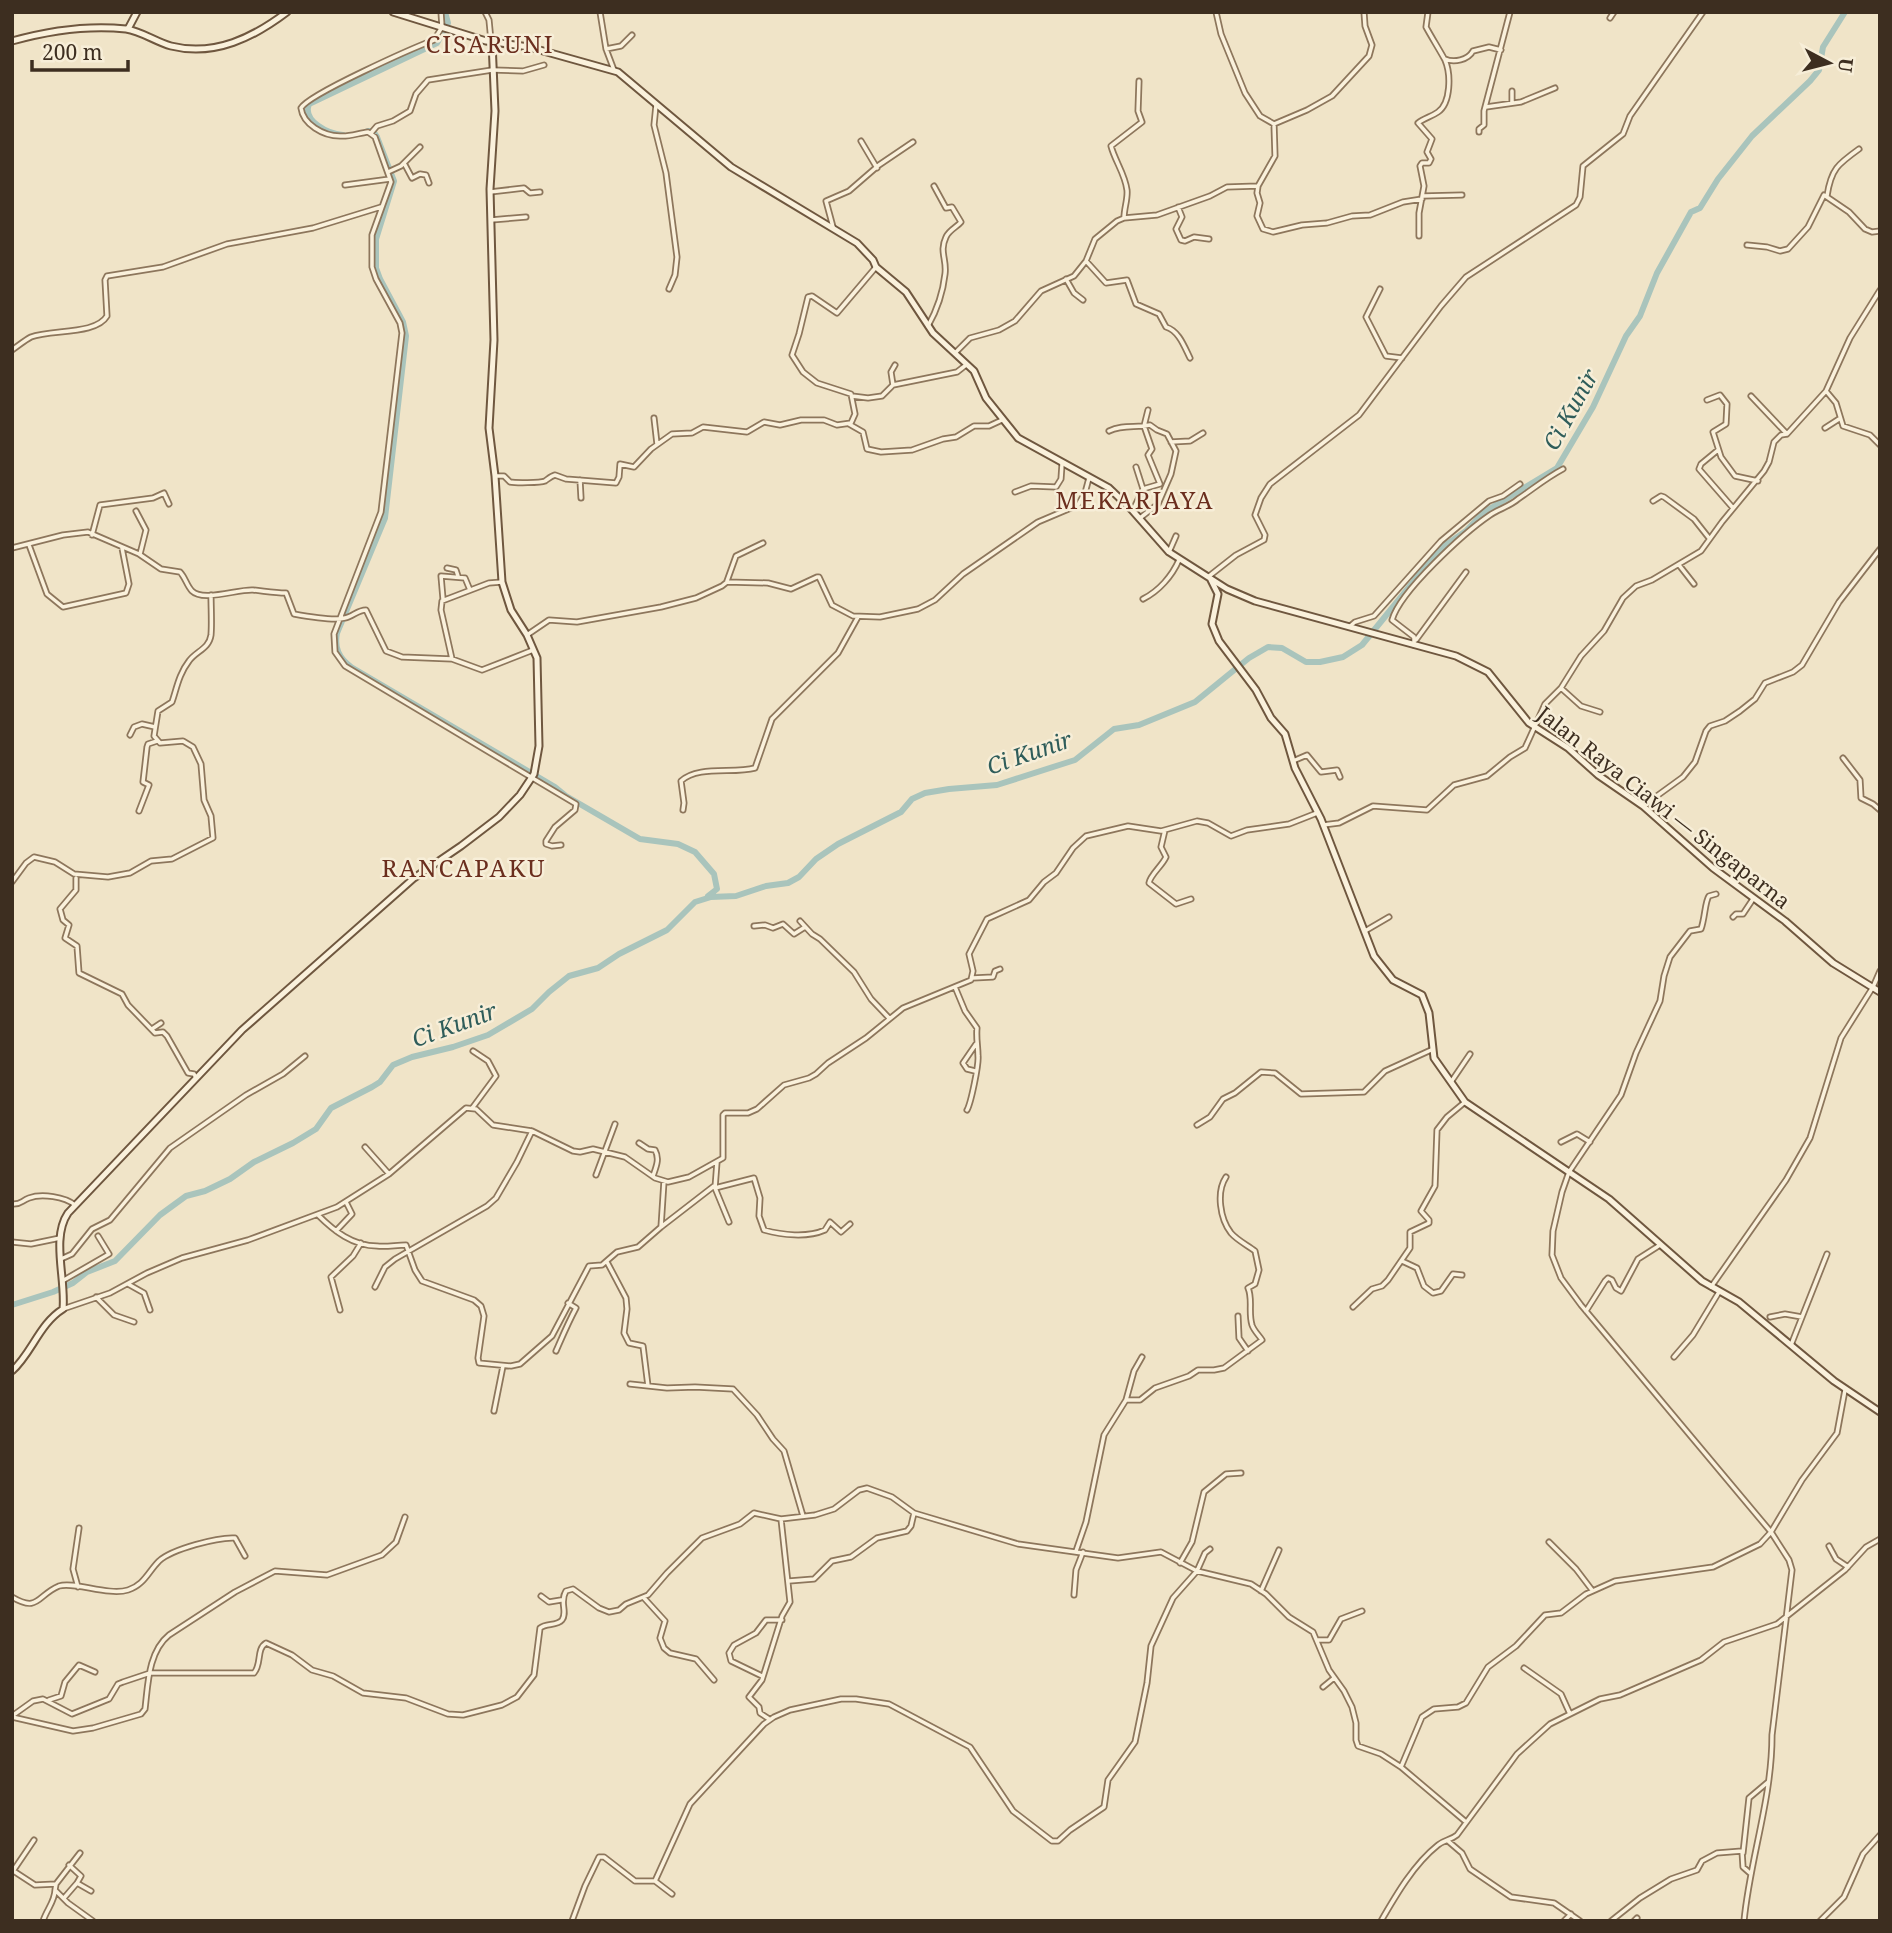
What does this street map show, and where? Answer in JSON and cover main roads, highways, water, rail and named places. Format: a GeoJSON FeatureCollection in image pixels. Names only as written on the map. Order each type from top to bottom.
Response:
{"type":"FeatureCollection","features":[{"type":"Feature","properties":{"kind":"waterway"},"geometry":{"type":"LineString","coordinates":[[343,135],[318,126],[309,116],[309,104],[437,43],[448,23],[445,12]]}},
{"type":"Feature","properties":{"kind":"waterway","name":"Ci Kunir"},"geometry":{"type":"LineString","coordinates":[[12,1305],[53,1292],[73,1283],[87,1272],[115,1261],[160,1215],[186,1196],[205,1191],[230,1179],[254,1162],[316,1129],[331,1108],[380,1082],[393,1065],[488,1035],[532,1009],[569,976],[598,968],[619,954],[667,930],[695,902],[711,897],[736,896],[766,886],[788,883],[838,844],[901,812],[912,799],[925,793],[997,785],[1075,760],[1114,729],[1139,725],[1195,702],[1249,658],[1268,647],[1282,648],[1306,662],[1320,662],[1343,657],[1362,645],[1440,549],[1466,531],[1483,513],[1557,468],[1593,407],[1626,336],[1640,316],[1657,273],[1691,212],[1700,208],[1718,179],[1752,136],[1819,70],[1823,47],[1845,12]]}},
{"type":"Feature","properties":{"kind":"waterway"},"geometry":{"type":"LineString","coordinates":[[368,131],[373,131],[377,137],[394,181],[376,239],[376,268],[403,322],[406,336],[385,518],[337,633],[338,652],[351,667],[640,839],[678,844],[695,852],[714,874],[717,889],[708,896]]}},
{"type":"Feature","properties":{"kind":"district","name":"CISARUNI"},"geometry":{"type":"Point","coordinates":[490,43]}},
{"type":"Feature","properties":{"kind":"district","name":"MEKARJAYA"},"geometry":{"type":"Point","coordinates":[1135,499]}},
{"type":"Feature","properties":{"kind":"district","name":"RANCAPAKU"},"geometry":{"type":"Point","coordinates":[464,867]}}]}
